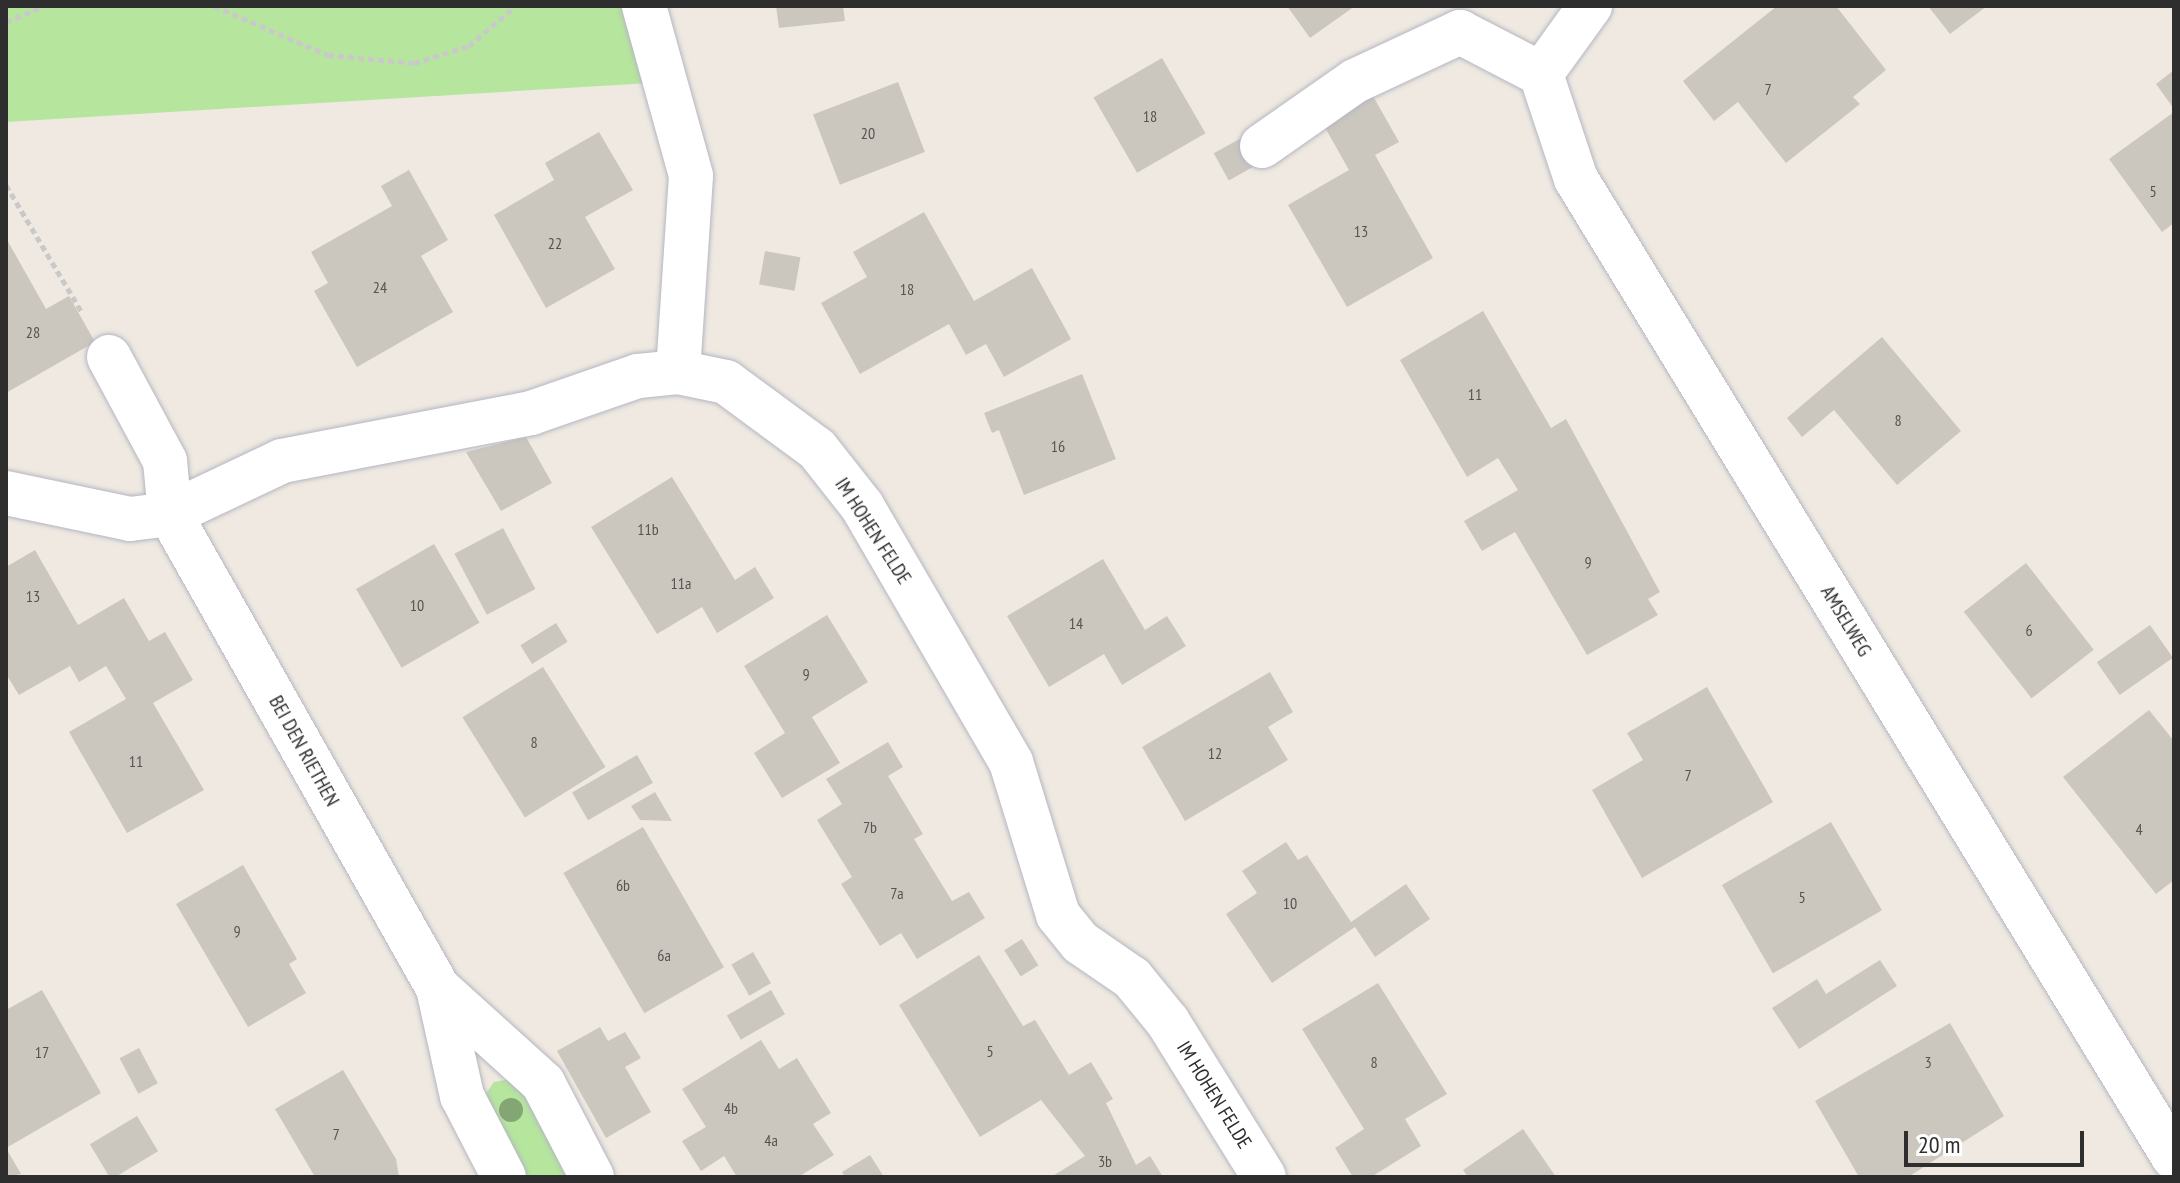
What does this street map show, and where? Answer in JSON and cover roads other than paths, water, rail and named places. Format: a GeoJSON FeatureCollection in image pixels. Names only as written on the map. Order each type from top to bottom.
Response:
{"type":"FeatureCollection","features":[{"type":"Feature","properties":{"kind":"street"},"geometry":{"type":"LineString","coordinates":[[644,6],[691,176],[678,372]]}},
{"type":"Feature","properties":{"kind":"street"},"geometry":{"type":"LineString","coordinates":[[1262,146],[1355,81],[1460,32],[1541,74],[1590,6]]}},
{"type":"Feature","properties":{"kind":"street","name":"AMSELWEG"},"geometry":{"type":"LineString","coordinates":[[1541,74],[1576,179],[2174,1158]]}},
{"type":"Feature","properties":{"kind":"street"},"geometry":{"type":"LineString","coordinates":[[109,357],[165,461],[170,514]]}},
{"type":"Feature","properties":{"kind":"street","name":"IM HOHEN FELDE"},"geometry":{"type":"LineString","coordinates":[[6,493],[130,519],[170,514],[282,461],[516,417],[638,376],[678,372],[726,382],[774,413],[817,449],[862,506],[1011,762],[1058,915],[1081,943],[1132,978],[1168,1022],[1264,1177]]}},
{"type":"Feature","properties":{"kind":"street","name":"BEI DEN RIETHEN"},"geometry":{"type":"LineString","coordinates":[[170,514],[438,988],[462,1096],[504,1177]]}},
{"type":"Feature","properties":{"kind":"street","name":"BEI DEN RIETHEN"},"geometry":{"type":"LineString","coordinates":[[438,988],[543,1083],[592,1177]]}}]}
